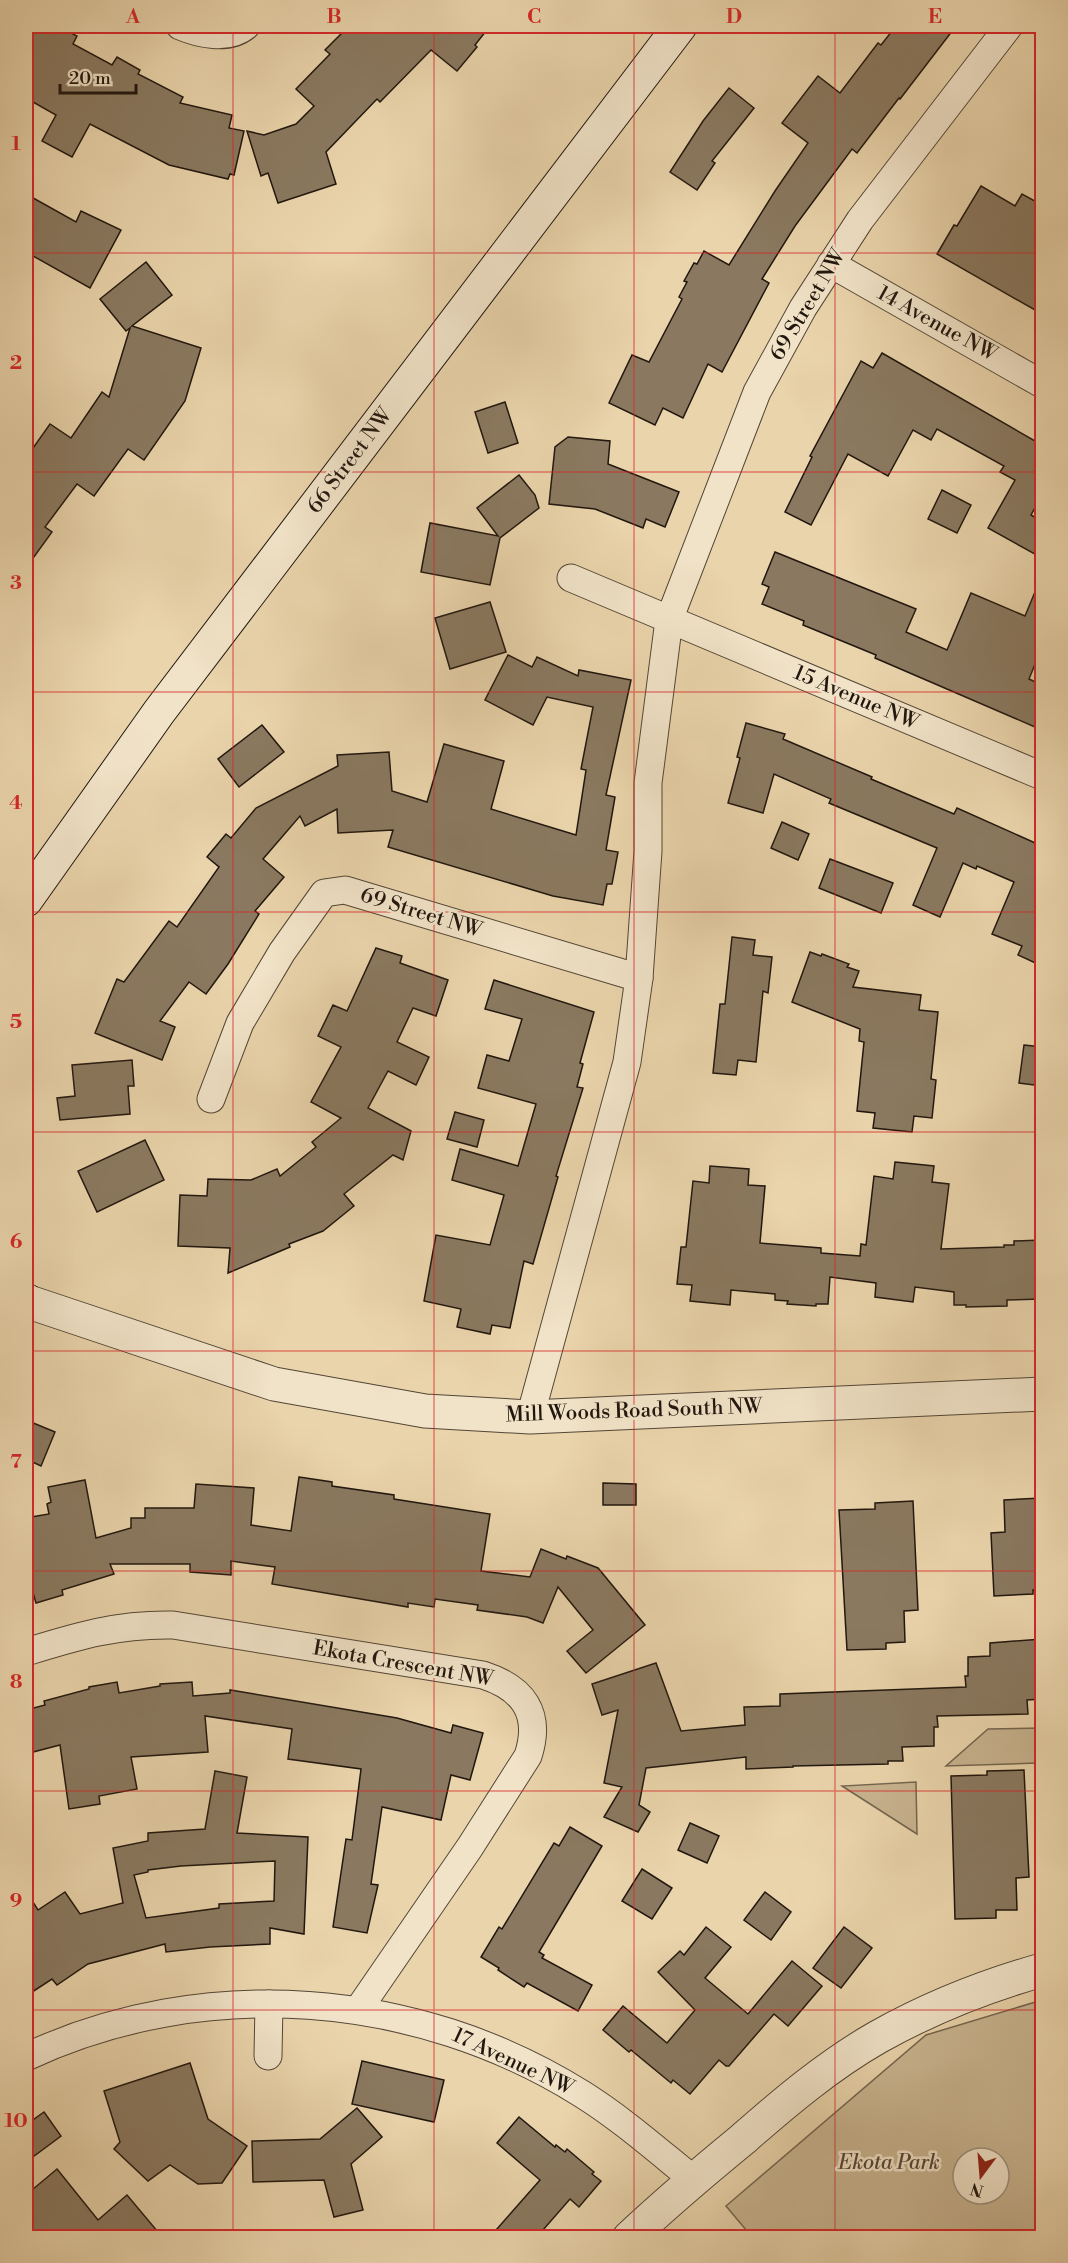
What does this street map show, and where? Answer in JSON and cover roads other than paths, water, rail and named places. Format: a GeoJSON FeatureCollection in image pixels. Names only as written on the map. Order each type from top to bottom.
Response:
{"type":"FeatureCollection","features":[{"type":"Feature","properties":{"kind":"street"},"geometry":{"type":"LineString","coordinates":[[180,26],[195,33],[233,30]]}},
{"type":"Feature","properties":{"kind":"street","name":"66 Street NW"},"geometry":{"type":"LineString","coordinates":[[26,900],[159,712],[680,26]]}},
{"type":"Feature","properties":{"kind":"street","name":"69 Street NW"},"geometry":{"type":"LineString","coordinates":[[530,1417],[627,1062],[639,978],[648,852],[648,783],[669,620],[757,392],[803,308],[860,220],[1010,26]]}},
{"type":"Feature","properties":{"kind":"street","name":"14 Avenue NW"},"geometry":{"type":"LineString","coordinates":[[831,264],[1042,384]]}},
{"type":"Feature","properties":{"kind":"street"},"geometry":{"type":"LineString","coordinates":[[571,578],[669,620]]}},
{"type":"Feature","properties":{"kind":"street","name":"15 Avenue NW"},"geometry":{"type":"LineString","coordinates":[[669,620],[1042,776]]}},
{"type":"Feature","properties":{"kind":"street","name":"69 Street NW"},"geometry":{"type":"LineString","coordinates":[[212,1099],[240,1023],[282,952],[324,893],[345,890],[639,978]]}},
{"type":"Feature","properties":{"kind":"street","name":"Mill Woods Road South NW"},"geometry":{"type":"LineString","coordinates":[[26,1301],[274,1384],[425,1411],[530,1417],[1042,1394]]}},
{"type":"Feature","properties":{"kind":"street","name":"Ekota Crescent NW"},"geometry":{"type":"LineString","coordinates":[[26,1652],[107,1629],[149,1624],[173,1625],[483,1675],[502,1681],[516,1690],[527,1706],[532,1719],[532,1743],[525,1762],[470,1847],[358,2010]]}},
{"type":"Feature","properties":{"kind":"street"},"geometry":{"type":"LineString","coordinates":[[629,2238],[694,2180],[807,2086],[876,2038],[940,2006],[1042,1970]]}},
{"type":"Feature","properties":{"kind":"street"},"geometry":{"type":"LineString","coordinates":[[268,2056],[269,2004]]}},
{"type":"Feature","properties":{"kind":"street","name":"17 Avenue NW"},"geometry":{"type":"LineString","coordinates":[[26,2057],[80,2036],[139,2018],[177,2010],[269,2004],[358,2010],[450,2031],[525,2063],[600,2106],[694,2180]]}},
{"type":"Feature","properties":{"kind":"park label","name":"Ekota Park"},"geometry":{"type":"Point","coordinates":[889,2163]}}]}
